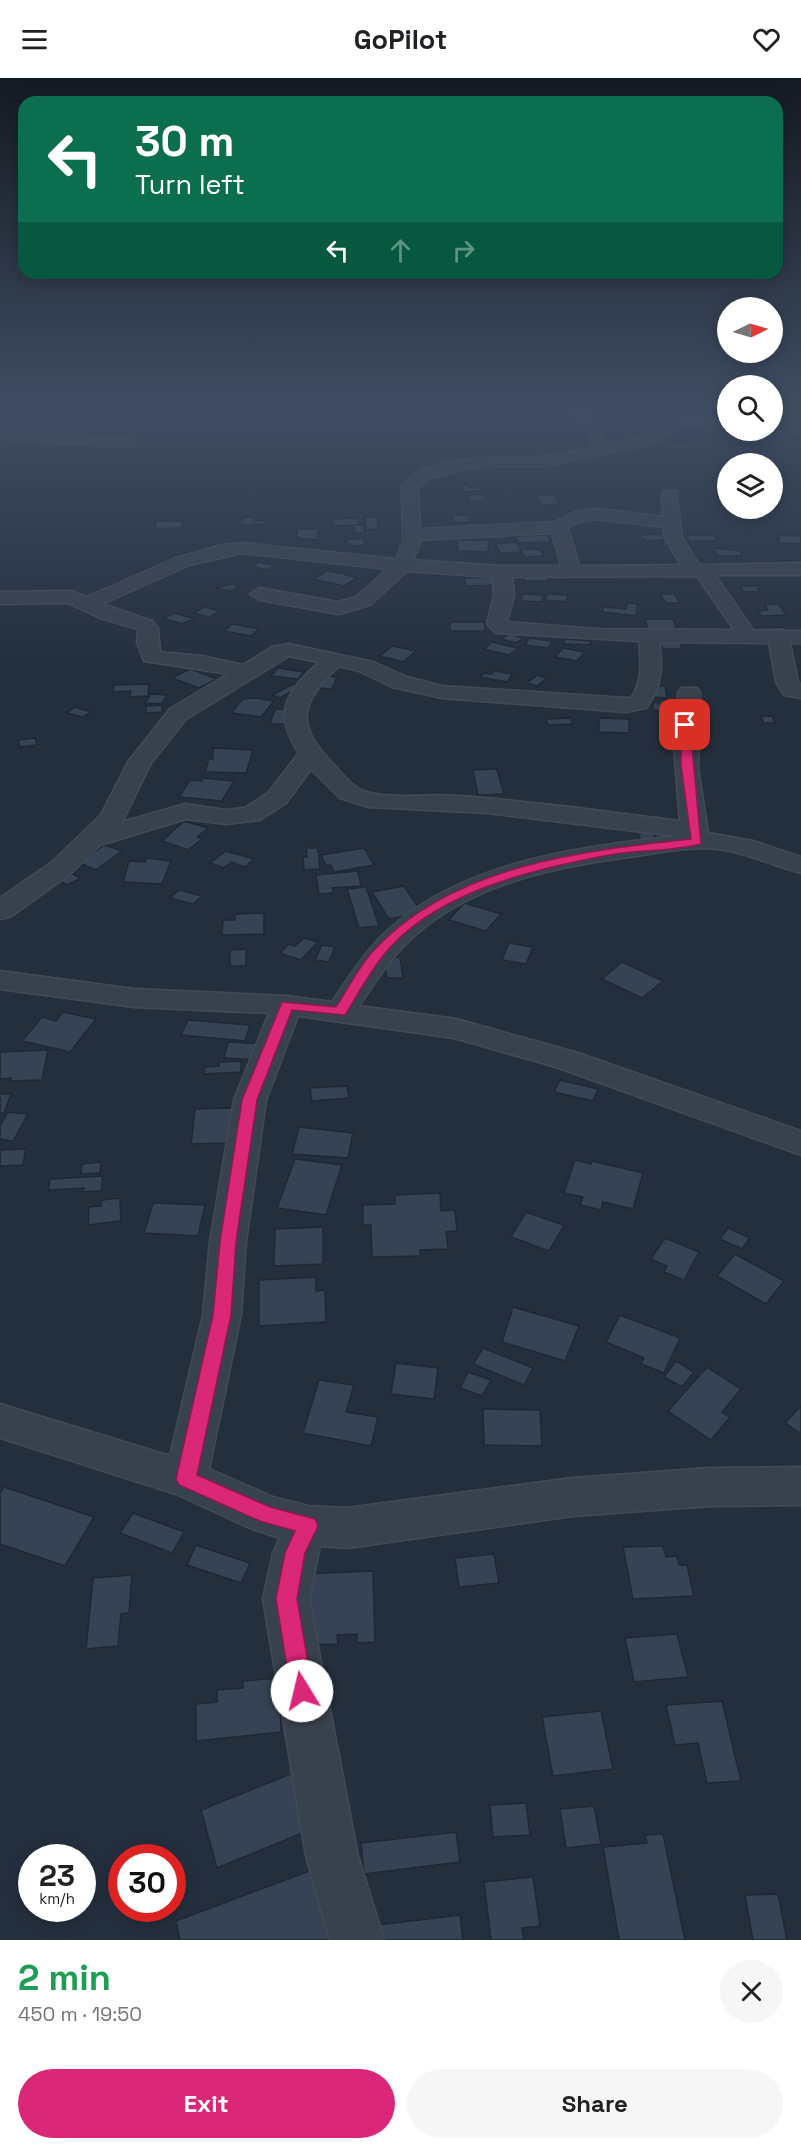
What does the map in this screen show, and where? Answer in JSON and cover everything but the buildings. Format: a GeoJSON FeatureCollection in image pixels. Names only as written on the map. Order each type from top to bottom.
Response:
{"type":"FeatureCollection","features":[{"type":"Feature","properties":{"kind":"street"},"geometry":{"type":"LineString","coordinates":[[260,594],[345,608],[356,605],[380,588],[402,565],[412,535],[410,493]]}},
{"type":"Feature","properties":{"kind":"street"},"geometry":{"type":"LineString","coordinates":[[670,494],[670,523],[673,537],[747,635]]}},
{"type":"Feature","properties":{"kind":"street"},"geometry":{"type":"LineString","coordinates":[[412,535],[559,526],[574,517],[588,514],[670,523]]}},
{"type":"Feature","properties":{"kind":"street"},"geometry":{"type":"LineString","coordinates":[[559,526],[572,572]]}},
{"type":"Feature","properties":{"kind":"street"},"geometry":{"type":"LineString","coordinates":[[87,604],[192,557],[216,549],[274,550],[402,565],[502,572],[801,569]]}},
{"type":"Feature","properties":{"kind":"street"},"geometry":{"type":"LineString","coordinates":[[502,572],[504,595],[497,624],[501,628],[595,635],[801,637]]}},
{"type":"Feature","properties":{"kind":"street"},"geometry":{"type":"LineString","coordinates":[[0,598],[60,595],[71,597],[107,614],[145,625],[148,628],[148,653],[151,657],[193,660],[248,672]]}},
{"type":"Feature","properties":{"kind":"street"},"geometry":{"type":"LineString","coordinates":[[0,911],[61,868],[95,838],[112,819],[140,762],[171,721],[186,708],[280,651],[290,650],[366,666],[400,682],[442,692],[635,705],[646,691],[652,666],[648,636]]}},
{"type":"Feature","properties":{"kind":"street"},"geometry":{"type":"LineString","coordinates":[[778,636],[787,682],[792,690],[801,692]]}},
{"type":"Feature","properties":{"kind":"street"},"geometry":{"type":"LineString","coordinates":[[335,659],[312,680],[294,703],[294,727],[310,754],[343,788],[363,799],[434,801],[507,807],[695,836],[801,865]]}},
{"type":"Feature","properties":{"kind":"street"},"geometry":{"type":"LineString","coordinates":[[689,693],[685,725],[695,836]]}},
{"type":"Feature","properties":{"kind":"street"},"geometry":{"type":"LineString","coordinates":[[95,838],[185,811],[226,817],[251,815],[277,798],[310,754]]}},
{"type":"Feature","properties":{"kind":"street"},"geometry":{"type":"LineString","coordinates":[[340,1012],[378,954],[406,928],[460,895],[494,879],[541,866],[695,836]]}},
{"type":"Feature","properties":{"kind":"street"},"geometry":{"type":"LineString","coordinates":[[0,980],[134,998],[287,1005],[475,1034],[567,1060],[801,1143]]}},
{"type":"Feature","properties":{"kind":"street"},"geometry":{"type":"LineString","coordinates":[[186,1479],[222,1315],[228,1242],[250,1100],[287,1005]]}},
{"type":"Feature","properties":{"kind":"street"},"geometry":{"type":"LineString","coordinates":[[0,1421],[186,1479],[267,1515],[308,1526],[347,1528],[573,1497],[710,1487],[801,1486]]}},
{"type":"Feature","properties":{"kind":"street"},"geometry":{"type":"LineString","coordinates":[[308,1526],[295,1553],[286,1599],[332,1856],[357,1940]]}},
{"type":"Feature","properties":{"kind":"route"},"geometry":{"type":"LineString","coordinates":[[302,1691],[286,1599],[295,1553],[308,1526],[267,1515],[186,1479],[222,1315],[228,1242],[250,1100],[287,1005],[340,1012],[378,954],[406,928],[437,907],[494,879],[532,868],[617,851],[697,842],[687,765],[685,725]]}}]}
